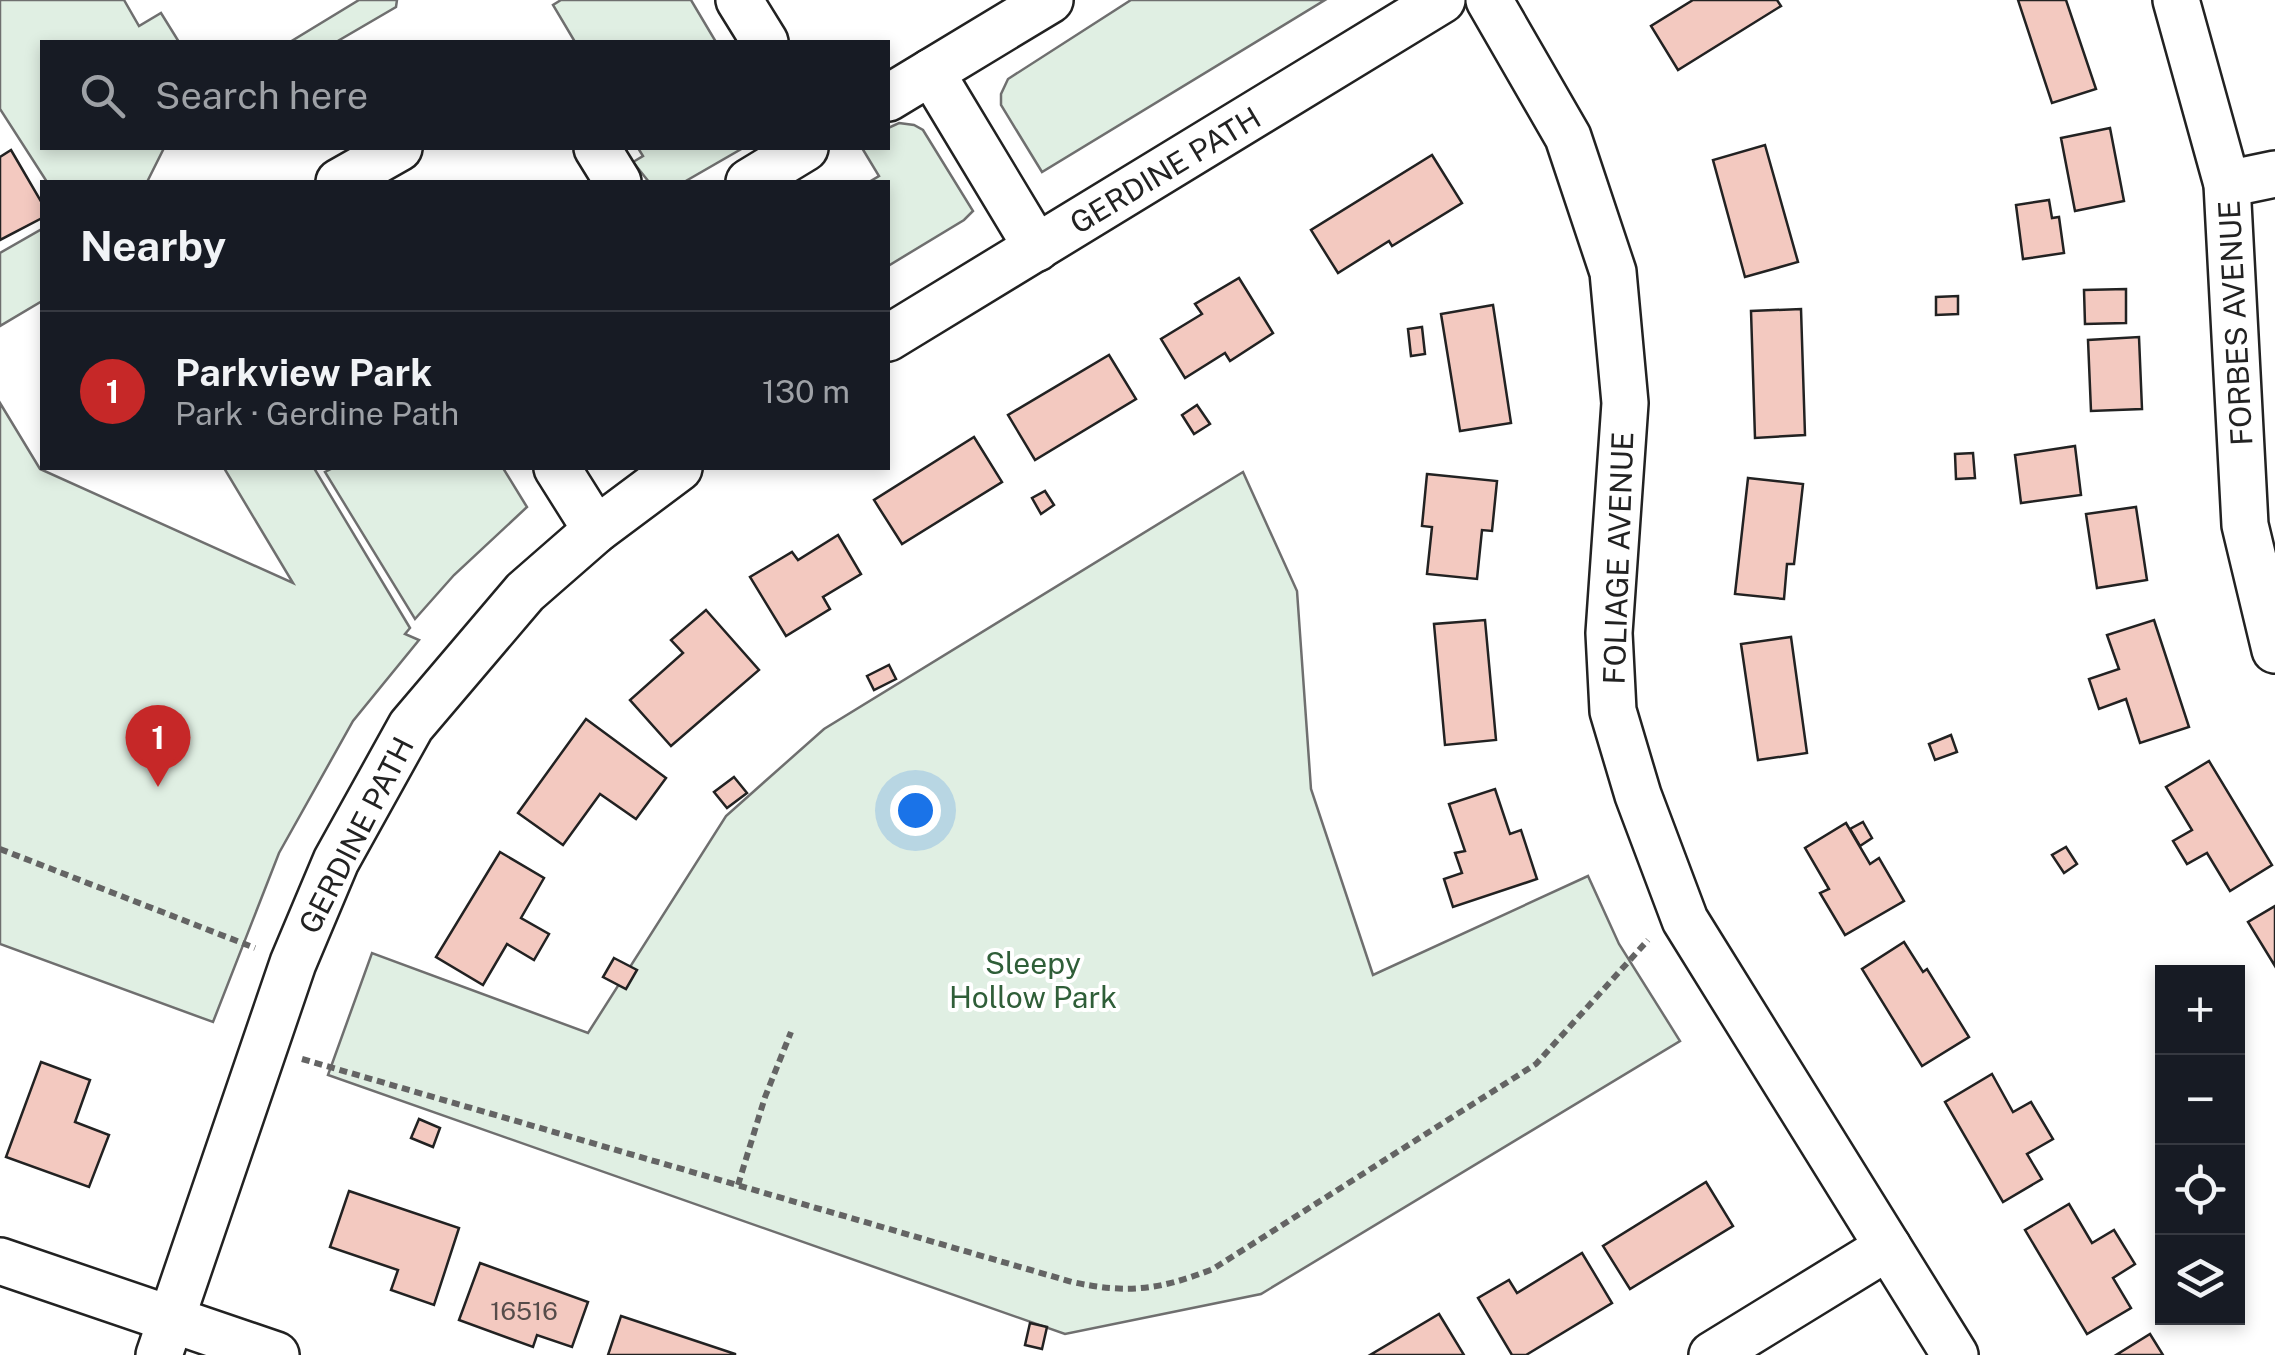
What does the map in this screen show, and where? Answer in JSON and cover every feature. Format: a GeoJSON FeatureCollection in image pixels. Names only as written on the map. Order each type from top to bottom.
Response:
{"type":"FeatureCollection","features":[{"type":"Feature","properties":{"kind":"street"},"geometry":{"type":"LineString","coordinates":[[740,0],[764,40]]}},
{"type":"Feature","properties":{"kind":"street"},"geometry":{"type":"LineString","coordinates":[[890,97],[1050,0]]}},
{"type":"Feature","properties":{"kind":"street","name":"GERDINE PATH"},"geometry":{"type":"LineString","coordinates":[[890,337],[1442,0]]}},
{"type":"Feature","properties":{"kind":"street","name":"FOLIAGE AVENUE"},"geometry":{"type":"LineString","coordinates":[[1489,0],[1568,137],[1612,272],[1625,403],[1609,633],[1613,711],[1638,795],[1684,920],[1955,1355]]}},
{"type":"Feature","properties":{"kind":"street","name":"FORBES AVENUE"},"geometry":{"type":"LineString","coordinates":[[2176,0],[2228,184],[2245,525],[2275,650]]}},
{"type":"Feature","properties":{"kind":"street"},"geometry":{"type":"LineString","coordinates":[[931,72],[1037,248]]}},
{"type":"Feature","properties":{"kind":"street"},"geometry":{"type":"LineString","coordinates":[[343,180],[395,150]]}},
{"type":"Feature","properties":{"kind":"street"},"geometry":{"type":"LineString","coordinates":[[598,150],[617,180]]}},
{"type":"Feature","properties":{"kind":"street"},"geometry":{"type":"LineString","coordinates":[[751,180],[802,150]]}},
{"type":"Feature","properties":{"kind":"street"},"geometry":{"type":"LineString","coordinates":[[2228,184],[2275,174]]}},
{"type":"Feature","properties":{"kind":"street"},"geometry":{"type":"LineString","coordinates":[[558,470],[596,530]]}},
{"type":"Feature","properties":{"kind":"street","name":"GERDINE PATH"},"geometry":{"type":"LineString","coordinates":[[165,1337],[293,963],[336,861],[411,726],[525,592],[596,530],[676,470]]}},
{"type":"Feature","properties":{"kind":"street"},"geometry":{"type":"LineString","coordinates":[[1712,1355],[1888,1247]]}},
{"type":"Feature","properties":{"kind":"street"},"geometry":{"type":"LineString","coordinates":[[0,1261],[165,1337],[276,1355]]}},
{"type":"Feature","properties":{"kind":"path"},"geometry":{"type":"LineString","coordinates":[[0,849],[293,963]]}},
{"type":"Feature","properties":{"kind":"path"},"geometry":{"type":"LineString","coordinates":[[264,1044],[300,1058],[1072,1282],[1115,1291],[1174,1284],[1213,1269],[1536,1064],[1646,940],[1684,920]]}},
{"type":"Feature","properties":{"kind":"path"},"geometry":{"type":"LineString","coordinates":[[738,1185],[765,1097],[792,1032]]}},
{"type":"Feature","properties":{"kind":"green space"},"geometry":{"type":"Polygon","coordinates":[[[0,0],[124,0],[139,26],[161,13],[178,40],[40,40],[40,150],[163,150],[148,180],[46,180],[0,109],[0,0]]]}},
{"type":"Feature","properties":{"kind":"green space"},"geometry":{"type":"Polygon","coordinates":[[[359,0],[397,0],[396,7],[339,40],[293,40],[359,0]]]}},
{"type":"Feature","properties":{"kind":"green space"},"geometry":{"type":"Polygon","coordinates":[[[561,0],[691,0],[715,40],[574,40],[553,5],[561,0]]]}},
{"type":"Feature","properties":{"kind":"green space"},"geometry":{"type":"Polygon","coordinates":[[[1131,0],[1325,0],[1042,172],[1001,105],[1008,79],[1131,0]]]}},
{"type":"Feature","properties":{"kind":"green space"},"geometry":{"type":"Polygon","coordinates":[[[899,123],[923,130],[973,211],[890,265],[890,180],[872,180],[879,176],[863,150],[890,150],[890,127],[899,123]]]}},
{"type":"Feature","properties":{"kind":"green space"},"geometry":{"type":"Polygon","coordinates":[[[639,150],[740,150],[687,180],[647,180],[633,162],[643,156],[639,150]]]}},
{"type":"Feature","properties":{"kind":"green space"},"geometry":{"type":"Polygon","coordinates":[[[40,230],[40,302],[0,326],[0,253],[40,230]]]}},
{"type":"Feature","properties":{"kind":"green space"},"geometry":{"type":"Polygon","coordinates":[[[0,403],[40,470],[293,583],[225,470],[315,470],[410,628],[405,634],[419,640],[353,721],[279,853],[213,1022],[0,944],[0,403]]]}},
{"type":"Feature","properties":{"kind":"green space"},"geometry":{"type":"Polygon","coordinates":[[[504,470],[527,507],[454,575],[415,619],[325,472],[504,470]]]}},
{"type":"Feature","properties":{"kind":"green space","name":"Sleepy Hollow Park"},"geometry":{"type":"Polygon","coordinates":[[[1243,472],[1297,591],[1311,789],[1373,975],[1588,876],[1619,944],[1680,1041],[1261,1294],[1065,1334],[328,1075],[372,953],[588,1033],[726,816],[824,729],[1243,472]]]}},
{"type":"Feature","properties":{"kind":"building"},"geometry":{"type":"Polygon","coordinates":[[[1693,0],[1777,0],[1781,6],[1678,70],[1651,26],[1693,0]]]}},
{"type":"Feature","properties":{"kind":"building"},"geometry":{"type":"Polygon","coordinates":[[[2018,0],[2066,0],[2096,89],[2052,103],[2018,0]]]}},
{"type":"Feature","properties":{"kind":"building"},"geometry":{"type":"Polygon","coordinates":[[[2110,128],[2124,201],[2075,211],[2061,138],[2110,128]]]}},
{"type":"Feature","properties":{"kind":"building"},"geometry":{"type":"Polygon","coordinates":[[[1765,145],[1798,262],[1745,277],[1713,160],[1765,145]]]}},
{"type":"Feature","properties":{"kind":"building"},"geometry":{"type":"Polygon","coordinates":[[[11,150],[40,200],[40,219],[0,240],[0,157],[11,150]]]}},
{"type":"Feature","properties":{"kind":"building"},"geometry":{"type":"Polygon","coordinates":[[[1432,155],[1462,203],[1392,246],[1389,241],[1338,273],[1311,230],[1432,155]]]}},
{"type":"Feature","properties":{"kind":"building"},"geometry":{"type":"Polygon","coordinates":[[[2049,200],[2052,218],[2059,217],[2064,253],[2023,259],[2016,205],[2049,200]]]}},
{"type":"Feature","properties":{"kind":"building"},"geometry":{"type":"Polygon","coordinates":[[[1239,278],[1273,333],[1230,361],[1225,353],[1185,378],[1161,339],[1202,314],[1195,304],[1239,278]]]}},
{"type":"Feature","properties":{"kind":"building"},"geometry":{"type":"Polygon","coordinates":[[[2126,289],[2126,323],[2085,324],[2084,290],[2126,289]]]}},
{"type":"Feature","properties":{"kind":"building"},"geometry":{"type":"Polygon","coordinates":[[[1958,296],[1958,314],[1936,315],[1936,297],[1958,296]]]}},
{"type":"Feature","properties":{"kind":"building"},"geometry":{"type":"Polygon","coordinates":[[[1493,305],[1511,423],[1460,431],[1441,314],[1493,305]]]}},
{"type":"Feature","properties":{"kind":"building"},"geometry":{"type":"Polygon","coordinates":[[[1801,309],[1805,435],[1755,438],[1751,311],[1801,309]]]}},
{"type":"Feature","properties":{"kind":"building"},"geometry":{"type":"Polygon","coordinates":[[[1422,327],[1425,354],[1411,356],[1408,329],[1422,327]]]}},
{"type":"Feature","properties":{"kind":"building"},"geometry":{"type":"Polygon","coordinates":[[[2139,337],[2142,409],[2091,411],[2088,340],[2139,337]]]}},
{"type":"Feature","properties":{"kind":"building"},"geometry":{"type":"Polygon","coordinates":[[[1109,355],[1136,399],[1035,460],[1008,415],[1109,355]]]}},
{"type":"Feature","properties":{"kind":"building"},"geometry":{"type":"Polygon","coordinates":[[[1197,405],[1210,424],[1194,434],[1182,415],[1197,405]]]}},
{"type":"Feature","properties":{"kind":"building"},"geometry":{"type":"Polygon","coordinates":[[[974,437],[1002,482],[902,544],[874,500],[974,437]]]}},
{"type":"Feature","properties":{"kind":"building"},"geometry":{"type":"Polygon","coordinates":[[[2075,446],[2081,495],[2021,503],[2015,455],[2075,446]]]}},
{"type":"Feature","properties":{"kind":"building"},"geometry":{"type":"Polygon","coordinates":[[[1973,453],[1975,478],[1956,479],[1955,454],[1973,453]]]}},
{"type":"Feature","properties":{"kind":"building"},"geometry":{"type":"Polygon","coordinates":[[[1427,474],[1497,481],[1492,531],[1482,530],[1477,579],[1427,574],[1432,527],[1422,526],[1427,474]]]}},
{"type":"Feature","properties":{"kind":"building"},"geometry":{"type":"Polygon","coordinates":[[[1748,478],[1803,484],[1794,564],[1787,564],[1784,599],[1735,594],[1748,478]]]}},
{"type":"Feature","properties":{"kind":"building"},"geometry":{"type":"Polygon","coordinates":[[[1045,491],[1054,505],[1041,514],[1032,498],[1045,491]]]}},
{"type":"Feature","properties":{"kind":"building"},"geometry":{"type":"Polygon","coordinates":[[[2136,507],[2147,580],[2097,588],[2086,514],[2136,507]]]}},
{"type":"Feature","properties":{"kind":"building"},"geometry":{"type":"Polygon","coordinates":[[[838,535],[861,574],[823,597],[830,609],[786,636],[750,577],[792,552],[798,560],[838,535]]]}},
{"type":"Feature","properties":{"kind":"building"},"geometry":{"type":"Polygon","coordinates":[[[706,610],[759,670],[671,746],[630,700],[683,653],[671,640],[706,610]]]}},
{"type":"Feature","properties":{"kind":"building"},"geometry":{"type":"Polygon","coordinates":[[[1485,620],[1496,740],[1445,745],[1434,624],[1485,620]]]}},
{"type":"Feature","properties":{"kind":"building"},"geometry":{"type":"Polygon","coordinates":[[[2154,620],[2189,727],[2140,743],[2126,699],[2099,709],[2089,679],[2119,669],[2107,635],[2154,620]]]}},
{"type":"Feature","properties":{"kind":"building"},"geometry":{"type":"Polygon","coordinates":[[[1791,637],[1807,753],[1758,760],[1741,644],[1791,637]]]}},
{"type":"Feature","properties":{"kind":"building"},"geometry":{"type":"Polygon","coordinates":[[[889,665],[896,679],[874,690],[867,676],[889,665]]]}},
{"type":"Feature","properties":{"kind":"building"},"geometry":{"type":"Polygon","coordinates":[[[586,719],[666,778],[636,819],[600,794],[563,845],[518,813],[586,719]]]}},
{"type":"Feature","properties":{"kind":"building"},"geometry":{"type":"Polygon","coordinates":[[[1951,735],[1957,752],[1935,760],[1929,744],[1951,735]]]}},
{"type":"Feature","properties":{"kind":"building"},"geometry":{"type":"Polygon","coordinates":[[[2209,761],[2272,865],[2230,891],[2207,853],[2187,864],[2173,841],[2192,830],[2166,787],[2209,761]]]}},
{"type":"Feature","properties":{"kind":"building"},"geometry":{"type":"Polygon","coordinates":[[[734,777],[747,793],[727,808],[714,792],[734,777]]]}},
{"type":"Feature","properties":{"kind":"building"},"geometry":{"type":"Polygon","coordinates":[[[1495,789],[1510,834],[1521,830],[1537,879],[1453,907],[1444,879],[1462,873],[1455,853],[1465,851],[1449,804],[1495,789]]]}},
{"type":"Feature","properties":{"kind":"building"},"geometry":{"type":"Polygon","coordinates":[[[1863,822],[1872,838],[1860,846],[1850,829],[1863,822]]]}},
{"type":"Feature","properties":{"kind":"building"},"geometry":{"type":"Polygon","coordinates":[[[1846,823],[1870,864],[1879,858],[1904,901],[1845,935],[1820,893],[1829,889],[1805,848],[1846,823]]]}},
{"type":"Feature","properties":{"kind":"building"},"geometry":{"type":"Polygon","coordinates":[[[2066,847],[2077,864],[2064,873],[2052,855],[2066,847]]]}},
{"type":"Feature","properties":{"kind":"building"},"geometry":{"type":"Polygon","coordinates":[[[500,852],[544,878],[521,918],[549,934],[534,960],[507,944],[483,985],[436,957],[500,852]]]}},
{"type":"Feature","properties":{"kind":"building"},"geometry":{"type":"Polygon","coordinates":[[[2275,906],[2275,966],[2248,922],[2275,906]]]}},
{"type":"Feature","properties":{"kind":"building"},"geometry":{"type":"Polygon","coordinates":[[[1904,942],[1923,972],[1927,969],[1969,1037],[1922,1066],[1862,969],[1904,942]]]}},
{"type":"Feature","properties":{"kind":"building"},"geometry":{"type":"Polygon","coordinates":[[[614,958],[637,970],[626,989],[603,977],[614,958]]]}},
{"type":"Feature","properties":{"kind":"building"},"geometry":{"type":"Polygon","coordinates":[[[41,1062],[90,1080],[75,1122],[109,1135],[89,1187],[6,1157],[41,1062]]]}},
{"type":"Feature","properties":{"kind":"building"},"geometry":{"type":"Polygon","coordinates":[[[1992,1074],[2013,1112],[2031,1102],[2053,1139],[2027,1154],[2042,1179],[2003,1202],[1945,1102],[1992,1074]]]}},
{"type":"Feature","properties":{"kind":"building"},"geometry":{"type":"Polygon","coordinates":[[[419,1119],[440,1128],[433,1147],[411,1138],[419,1119]]]}},
{"type":"Feature","properties":{"kind":"building"},"geometry":{"type":"Polygon","coordinates":[[[1706,1182],[1733,1226],[1630,1289],[1603,1246],[1706,1182]]]}},
{"type":"Feature","properties":{"kind":"building"},"geometry":{"type":"Polygon","coordinates":[[[349,1191],[459,1228],[434,1305],[391,1290],[398,1270],[330,1247],[349,1191]]]}},
{"type":"Feature","properties":{"kind":"building"},"geometry":{"type":"Polygon","coordinates":[[[2069,1204],[2092,1243],[2114,1230],[2135,1264],[2113,1278],[2131,1308],[2087,1334],[2025,1230],[2069,1204]]]}},
{"type":"Feature","properties":{"kind":"building"},"geometry":{"type":"Polygon","coordinates":[[[1582,1253],[1612,1303],[1526,1355],[1512,1355],[1478,1298],[1509,1280],[1517,1293],[1582,1253]]]}},
{"type":"Feature","properties":{"kind":"building"},"geometry":{"type":"Polygon","coordinates":[[[480,1263],[588,1302],[572,1347],[537,1335],[533,1347],[459,1320],[480,1263]]]}},
{"type":"Feature","properties":{"kind":"building"},"geometry":{"type":"Polygon","coordinates":[[[1439,1314],[1464,1355],[1370,1355],[1439,1314]]]}},
{"type":"Feature","properties":{"kind":"building"},"geometry":{"type":"Polygon","coordinates":[[[621,1316],[735,1354],[735,1355],[608,1355],[621,1316]]]}},
{"type":"Feature","properties":{"kind":"building"},"geometry":{"type":"Polygon","coordinates":[[[1030,1323],[1047,1327],[1042,1349],[1025,1345],[1030,1323]]]}},
{"type":"Feature","properties":{"kind":"building"},"geometry":{"type":"Polygon","coordinates":[[[2150,1334],[2163,1355],[2116,1355],[2150,1334]]]}},
{"type":"Feature","properties":{"kind":"place","name":"Parkview Park"},"geometry":{"type":"Point","coordinates":[158,787]}}]}
